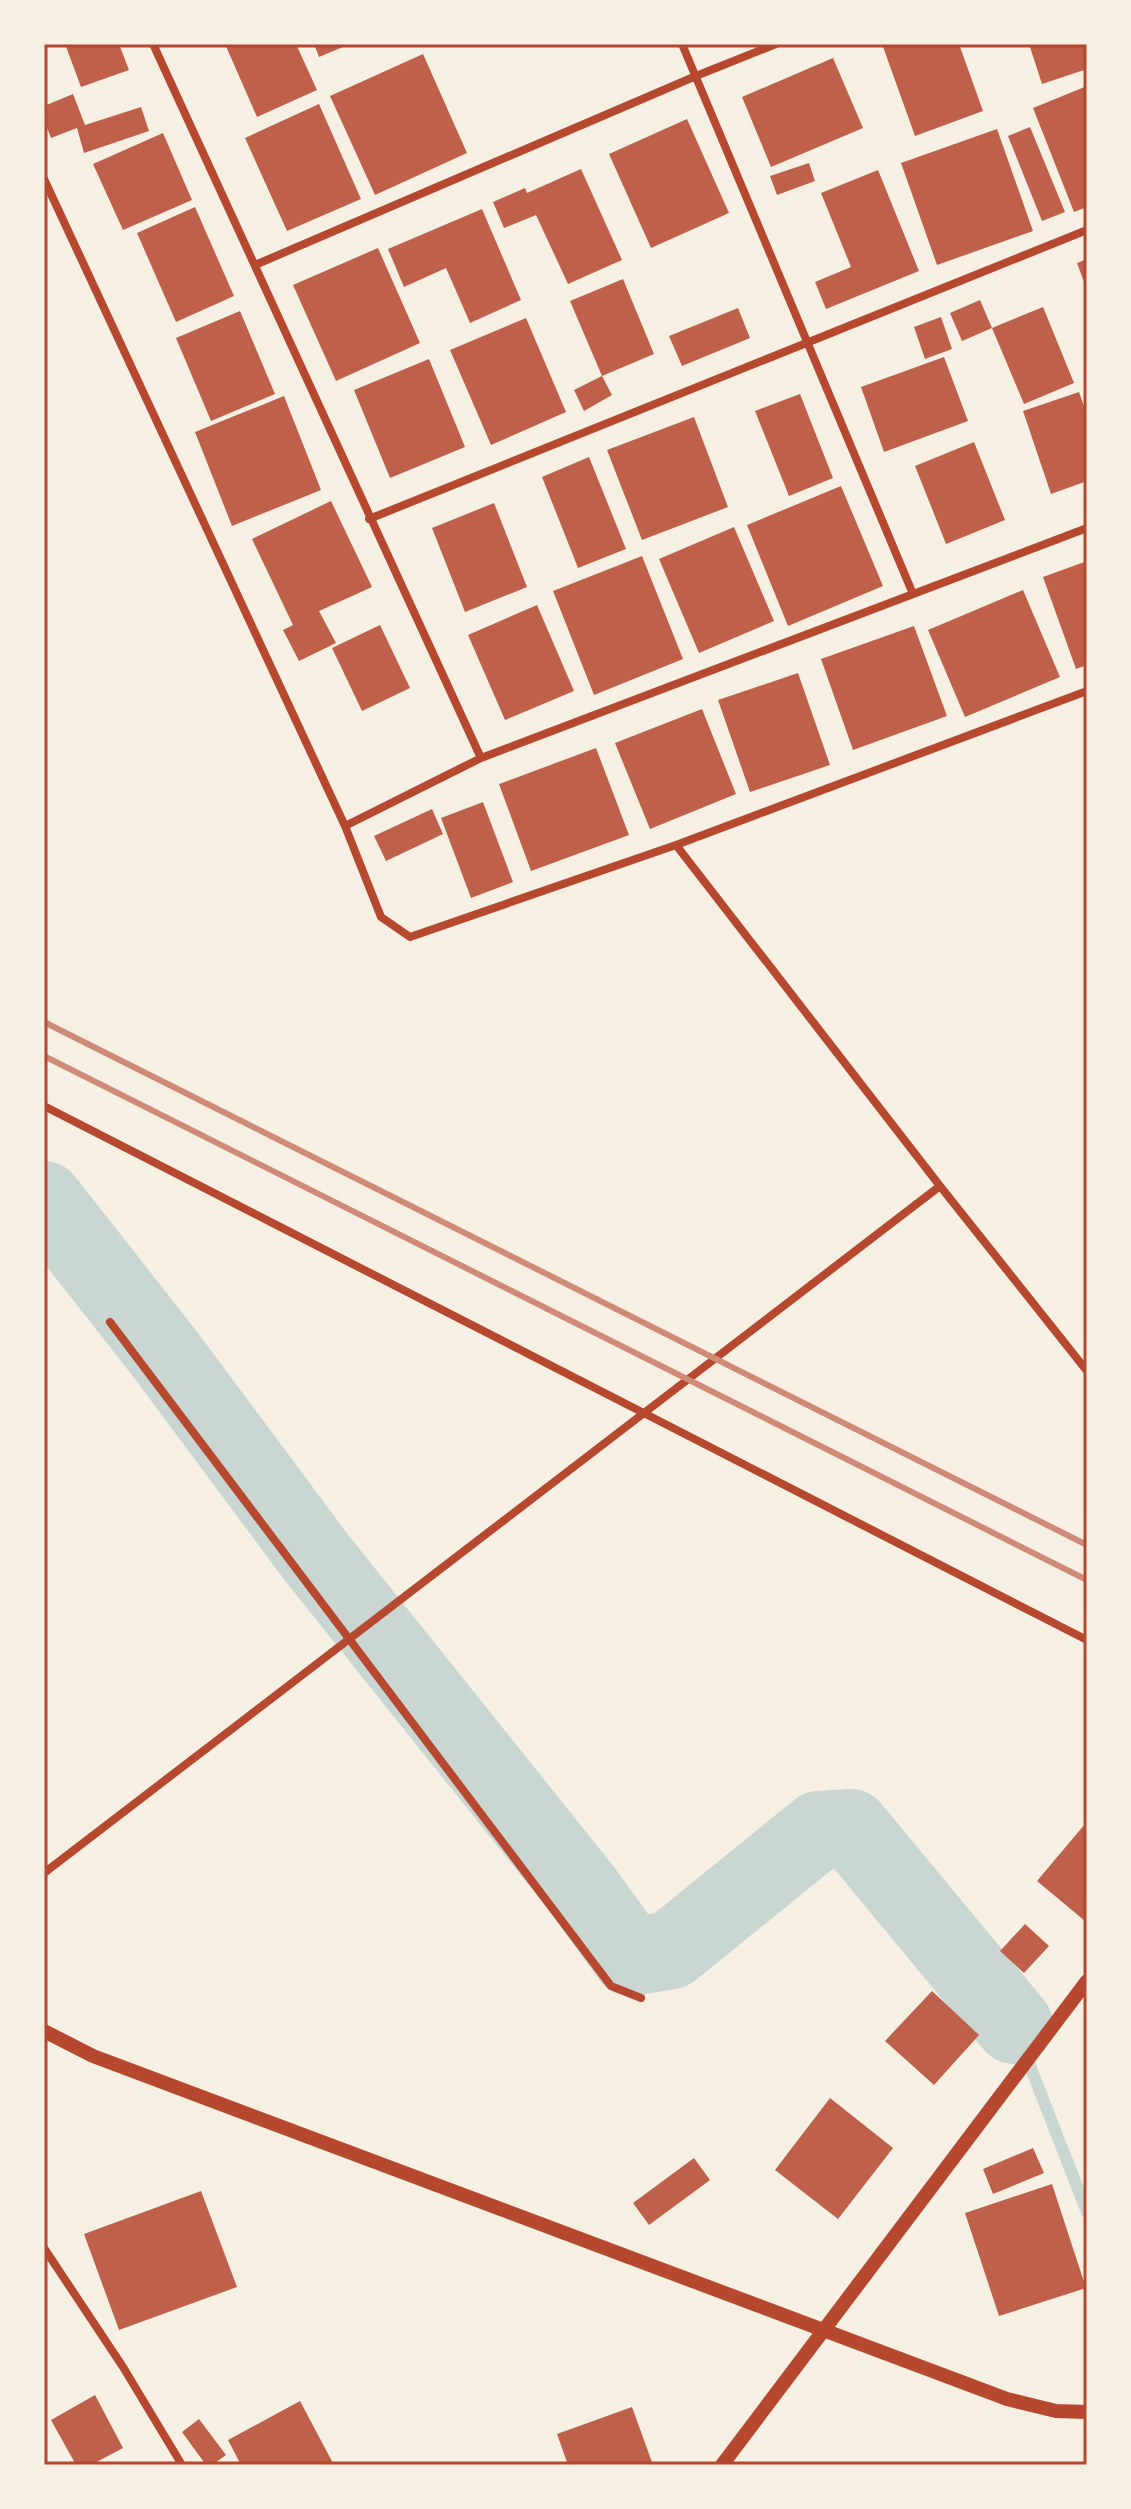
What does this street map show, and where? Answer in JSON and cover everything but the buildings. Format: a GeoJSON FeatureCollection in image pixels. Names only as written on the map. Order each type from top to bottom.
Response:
{"type":"FeatureCollection","features":[{"type":"Feature","properties":{"kind":"street"},"geometry":{"type":"LineString","coordinates":[[153,44],[481,758]]}},
{"type":"Feature","properties":{"kind":"street"},"geometry":{"type":"LineString","coordinates":[[682,44],[913,594]]}},
{"type":"Feature","properties":{"kind":"street"},"geometry":{"type":"LineString","coordinates":[[255,265],[776,44]]}},
{"type":"Feature","properties":{"kind":"street"},"geometry":{"type":"LineString","coordinates":[[44,179],[345,826],[381,917],[410,937],[676,845],[1087,691]]}},
{"type":"Feature","properties":{"kind":"street"},"geometry":{"type":"LineString","coordinates":[[369,519],[1087,230]]}},
{"type":"Feature","properties":{"kind":"street"},"geometry":{"type":"LineString","coordinates":[[345,826],[481,758],[1087,528]]}},
{"type":"Feature","properties":{"kind":"street"},"geometry":{"type":"LineString","coordinates":[[676,845],[1087,1371]]}},
{"type":"Feature","properties":{"kind":"street"},"geometry":{"type":"LineString","coordinates":[[44,1106],[642,1415],[1087,1640]]}},
{"type":"Feature","properties":{"kind":"street"},"geometry":{"type":"LineString","coordinates":[[44,1873],[940,1186]]}},
{"type":"Feature","properties":{"kind":"street"},"geometry":{"type":"LineString","coordinates":[[110,1322],[611,1986],[641,1998]]}},
{"type":"Feature","properties":{"kind":"street"},"geometry":{"type":"LineString","coordinates":[[722,2465],[1087,1981]]}},
{"type":"Feature","properties":{"kind":"street"},"geometry":{"type":"LineString","coordinates":[[44,2031],[93,2056],[1007,2399],[1056,2411],[1087,2412]]}},
{"type":"Feature","properties":{"kind":"street"},"geometry":{"type":"LineString","coordinates":[[44,2248],[123,2367],[182,2465]]}},
{"type":"Feature","properties":{"kind":"waterway"},"geometry":{"type":"LineString","coordinates":[[44,1200],[165,1354],[316,1557],[581,1888],[631,1957],[671,1950],[819,1830],[851,1828],[1014,2025]]}},
{"type":"Feature","properties":{"kind":"waterway"},"geometry":{"type":"LineString","coordinates":[[1014,2025],[1087,2212]]}},
{"type":"Feature","properties":{"kind":"railway"},"geometry":{"type":"LineString","coordinates":[[44,1022],[1087,1545]]}},
{"type":"Feature","properties":{"kind":"railway"},"geometry":{"type":"LineString","coordinates":[[44,1056],[1087,1580]]}}]}
